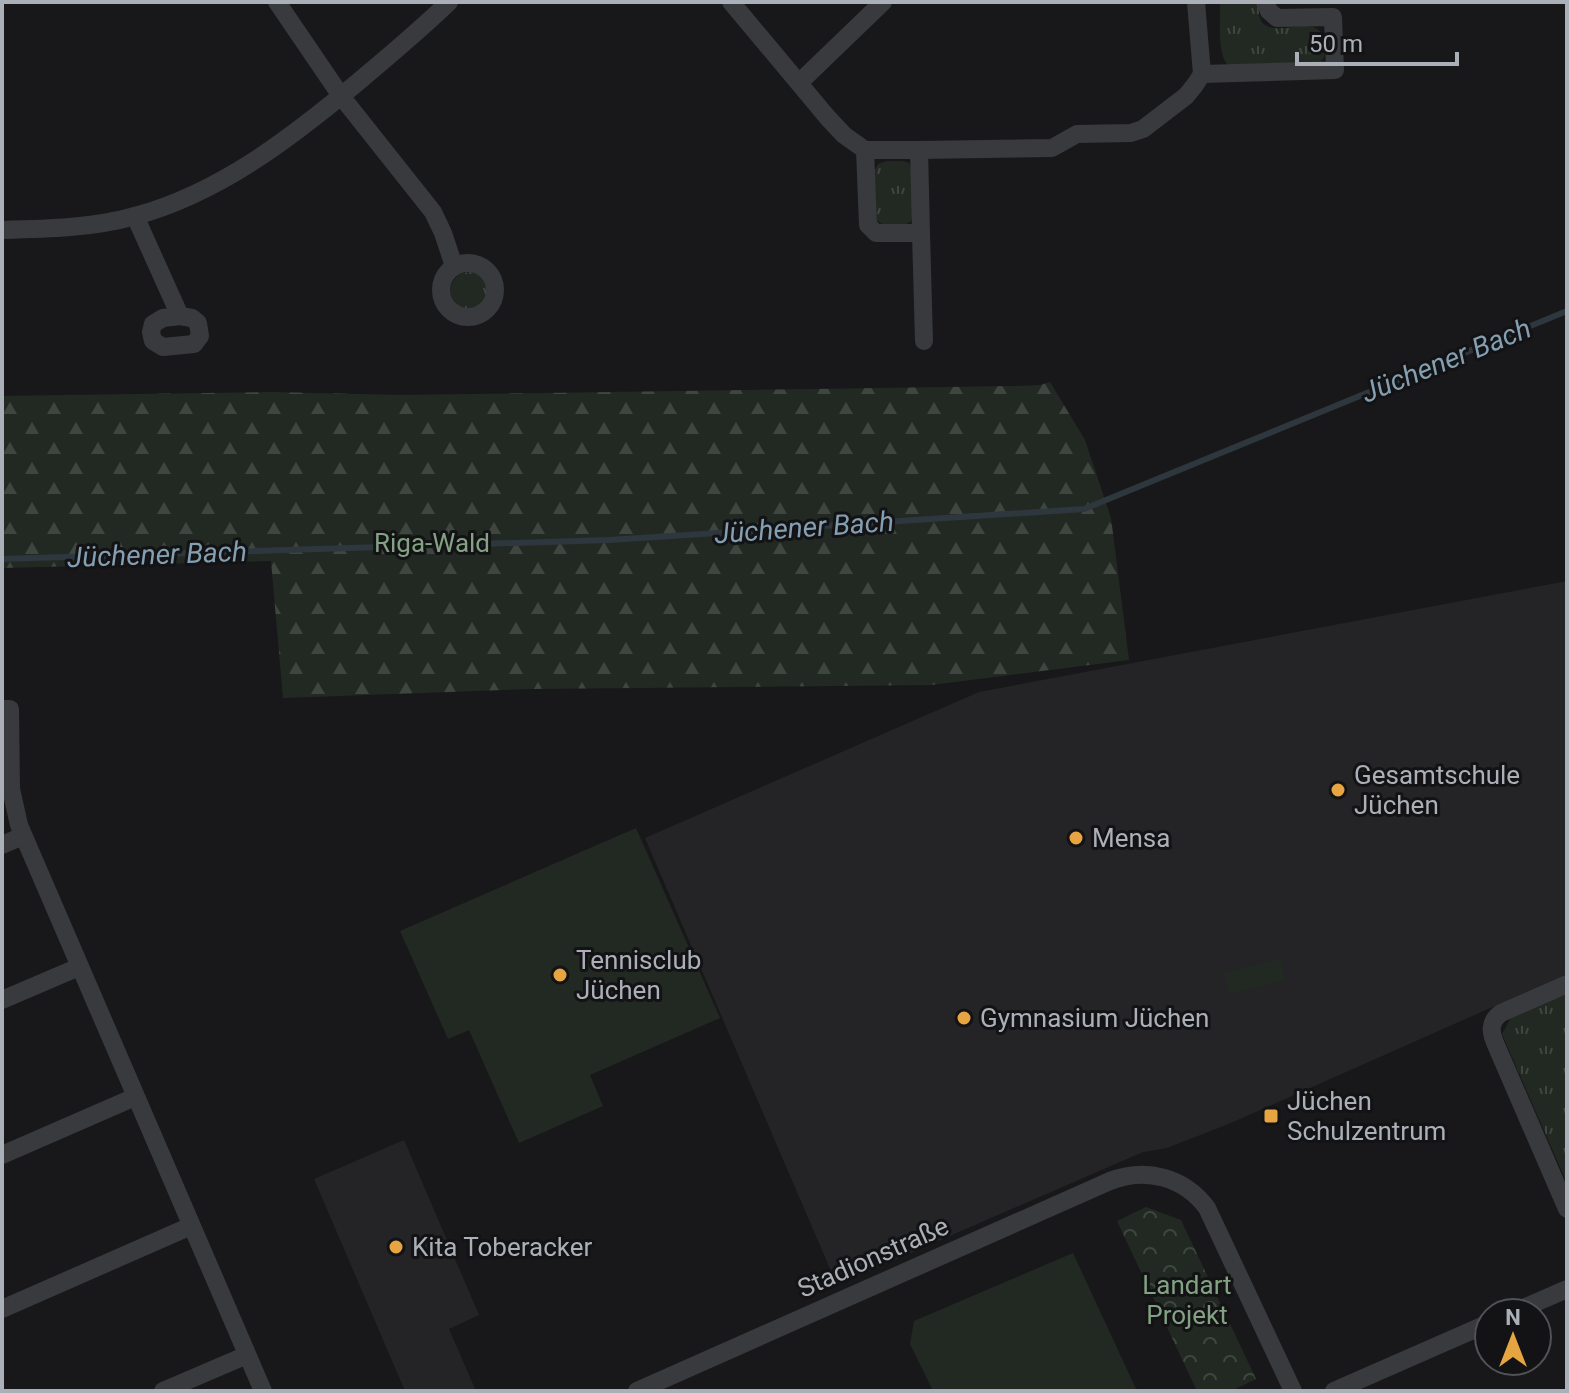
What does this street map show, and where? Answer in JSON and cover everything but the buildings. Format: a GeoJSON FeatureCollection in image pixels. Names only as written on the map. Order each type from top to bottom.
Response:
{"type":"FeatureCollection","features":[{"type":"Feature","properties":{"kind":"street"},"geometry":{"type":"LineString","coordinates":[[277,2],[341,96],[433,212],[454,266]]}},
{"type":"Feature","properties":{"kind":"street"},"geometry":{"type":"LineString","coordinates":[[2,230],[76,225],[135,216],[167,205],[228,176],[277,146],[341,96],[449,2]]}},
{"type":"Feature","properties":{"kind":"street"},"geometry":{"type":"LineString","coordinates":[[731,2],[836,127],[865,150],[1052,148],[1077,134],[1137,131],[1186,96],[1202,74],[1196,2]]}},
{"type":"Feature","properties":{"kind":"street"},"geometry":{"type":"LineString","coordinates":[[800,82],[883,2]]}},
{"type":"Feature","properties":{"kind":"street"},"geometry":{"type":"LineString","coordinates":[[1202,74],[1335,70],[1333,17],[1280,18],[1271,14],[1265,2]]}},
{"type":"Feature","properties":{"kind":"street"},"geometry":{"type":"LineString","coordinates":[[865,150],[868,225],[876,233],[921,233]]}},
{"type":"Feature","properties":{"kind":"street"},"geometry":{"type":"LineString","coordinates":[[919,150],[924,341]]}},
{"type":"Feature","properties":{"kind":"street"},"geometry":{"type":"LineString","coordinates":[[135,216],[180,316]]}},
{"type":"Feature","properties":{"kind":"street"},"geometry":{"type":"LineString","coordinates":[[6,709],[11,789],[23,836],[263,1391]]}},
{"type":"Feature","properties":{"kind":"street"},"geometry":{"type":"LineString","coordinates":[[2,845],[23,836]]}},
{"type":"Feature","properties":{"kind":"street"},"geometry":{"type":"LineString","coordinates":[[2,1000],[79,967]]}},
{"type":"Feature","properties":{"kind":"street"},"geometry":{"type":"LineString","coordinates":[[1567,984],[1501,1013],[1493,1022],[1491,1033],[1567,1209]]}},
{"type":"Feature","properties":{"kind":"street"},"geometry":{"type":"LineString","coordinates":[[2,1155],[135,1097]]}},
{"type":"Feature","properties":{"kind":"street","name":"Stadionstraße"},"geometry":{"type":"LineString","coordinates":[[637,1391],[1096,1187],[1131,1175],[1144,1174],[1167,1178],[1186,1187],[1199,1198],[1210,1215],[1293,1391]]}},
{"type":"Feature","properties":{"kind":"street"},"geometry":{"type":"LineString","coordinates":[[2,1309],[191,1226]]}},
{"type":"Feature","properties":{"kind":"street"},"geometry":{"type":"LineString","coordinates":[[1549,1297],[1567,1289]]}},
{"type":"Feature","properties":{"kind":"street"},"geometry":{"type":"LineString","coordinates":[[1334,1391],[1473,1330]]}},
{"type":"Feature","properties":{"kind":"street"},"geometry":{"type":"LineString","coordinates":[[163,1391],[247,1355]]}},
{"type":"Feature","properties":{"kind":"shaded area"},"geometry":{"type":"Polygon","coordinates":[[[1567,581],[1567,974],[1231,1123],[1167,1148],[1143,1152],[837,1285],[645,838],[979,692],[1567,581]]]}},
{"type":"Feature","properties":{"kind":"shaded area","name":"Kita Toberacker"},"geometry":{"type":"Polygon","coordinates":[[[404,1140],[479,1315],[449,1329],[476,1391],[405,1391],[314,1179],[404,1140]]]}},
{"type":"Feature","properties":{"kind":"green space"},"geometry":{"type":"Polygon","coordinates":[[[1220,2],[1258,2],[1260,18],[1265,25],[1273,28],[1303,26],[1319,30],[1324,38],[1324,58],[1315,65],[1230,67],[1221,46],[1220,2]]]}},
{"type":"Feature","properties":{"kind":"green space"},"geometry":{"type":"Polygon","coordinates":[[[887,161],[909,163],[911,169],[914,192],[912,215],[911,221],[903,225],[888,226],[876,219],[874,171],[878,164],[887,161]]]}},
{"type":"Feature","properties":{"kind":"green space"},"geometry":{"type":"Polygon","coordinates":[[[470,272],[484,278],[490,292],[484,306],[470,312],[456,306],[450,292],[456,278],[470,272]]]}},
{"type":"Feature","properties":{"kind":"green space","name":"Riga-Wald"},"geometry":{"type":"Polygon","coordinates":[[[1050,382],[1085,440],[1111,518],[1129,660],[931,685],[530,689],[283,698],[271,561],[2,568],[2,396],[274,392],[402,395],[1015,386],[1050,382]]]}},
{"type":"Feature","properties":{"kind":"green space","name":"Tennisclub Jüchen"},"geometry":{"type":"Polygon","coordinates":[[[636,828],[720,1018],[590,1075],[603,1106],[519,1143],[469,1030],[448,1039],[400,931],[636,828]]]}},
{"type":"Feature","properties":{"kind":"green space"},"geometry":{"type":"Polygon","coordinates":[[[1280,959],[1285,980],[1229,994],[1224,973],[1280,959]]]}},
{"type":"Feature","properties":{"kind":"green space"},"geometry":{"type":"Polygon","coordinates":[[[1567,991],[1567,1183],[1502,1034],[1513,1014],[1567,991]]]}},
{"type":"Feature","properties":{"kind":"green space","name":"Landart Projekt"},"geometry":{"type":"Polygon","coordinates":[[[1146,1207],[1181,1220],[1256,1379],[1231,1391],[1197,1391],[1117,1221],[1146,1207]]]}},
{"type":"Feature","properties":{"kind":"green space"},"geometry":{"type":"Polygon","coordinates":[[[1073,1253],[1137,1391],[933,1391],[910,1344],[914,1321],[1073,1253]]]}},
{"type":"Feature","properties":{"kind":"waterway","name":"Jüchener Bach"},"geometry":{"type":"LineString","coordinates":[[2,559],[609,540],[1084,509],[1567,311]]}},
{"type":"Feature","properties":{"kind":"place","name":"Gesamtschule Jüchen"},"geometry":{"type":"Point","coordinates":[1338,790]}},
{"type":"Feature","properties":{"kind":"place","name":"Mensa"},"geometry":{"type":"Point","coordinates":[1076,838]}},
{"type":"Feature","properties":{"kind":"place","name":"Tennisclub Jüchen"},"geometry":{"type":"Point","coordinates":[560,975]}},
{"type":"Feature","properties":{"kind":"place","name":"Gymnasium Jüchen"},"geometry":{"type":"Point","coordinates":[964,1018]}},
{"type":"Feature","properties":{"kind":"place","name":"Jüchen Schulzentrum"},"geometry":{"type":"Point","coordinates":[1271,1116]}},
{"type":"Feature","properties":{"kind":"place","name":"Kita Toberacker"},"geometry":{"type":"Point","coordinates":[396,1247]}}]}
